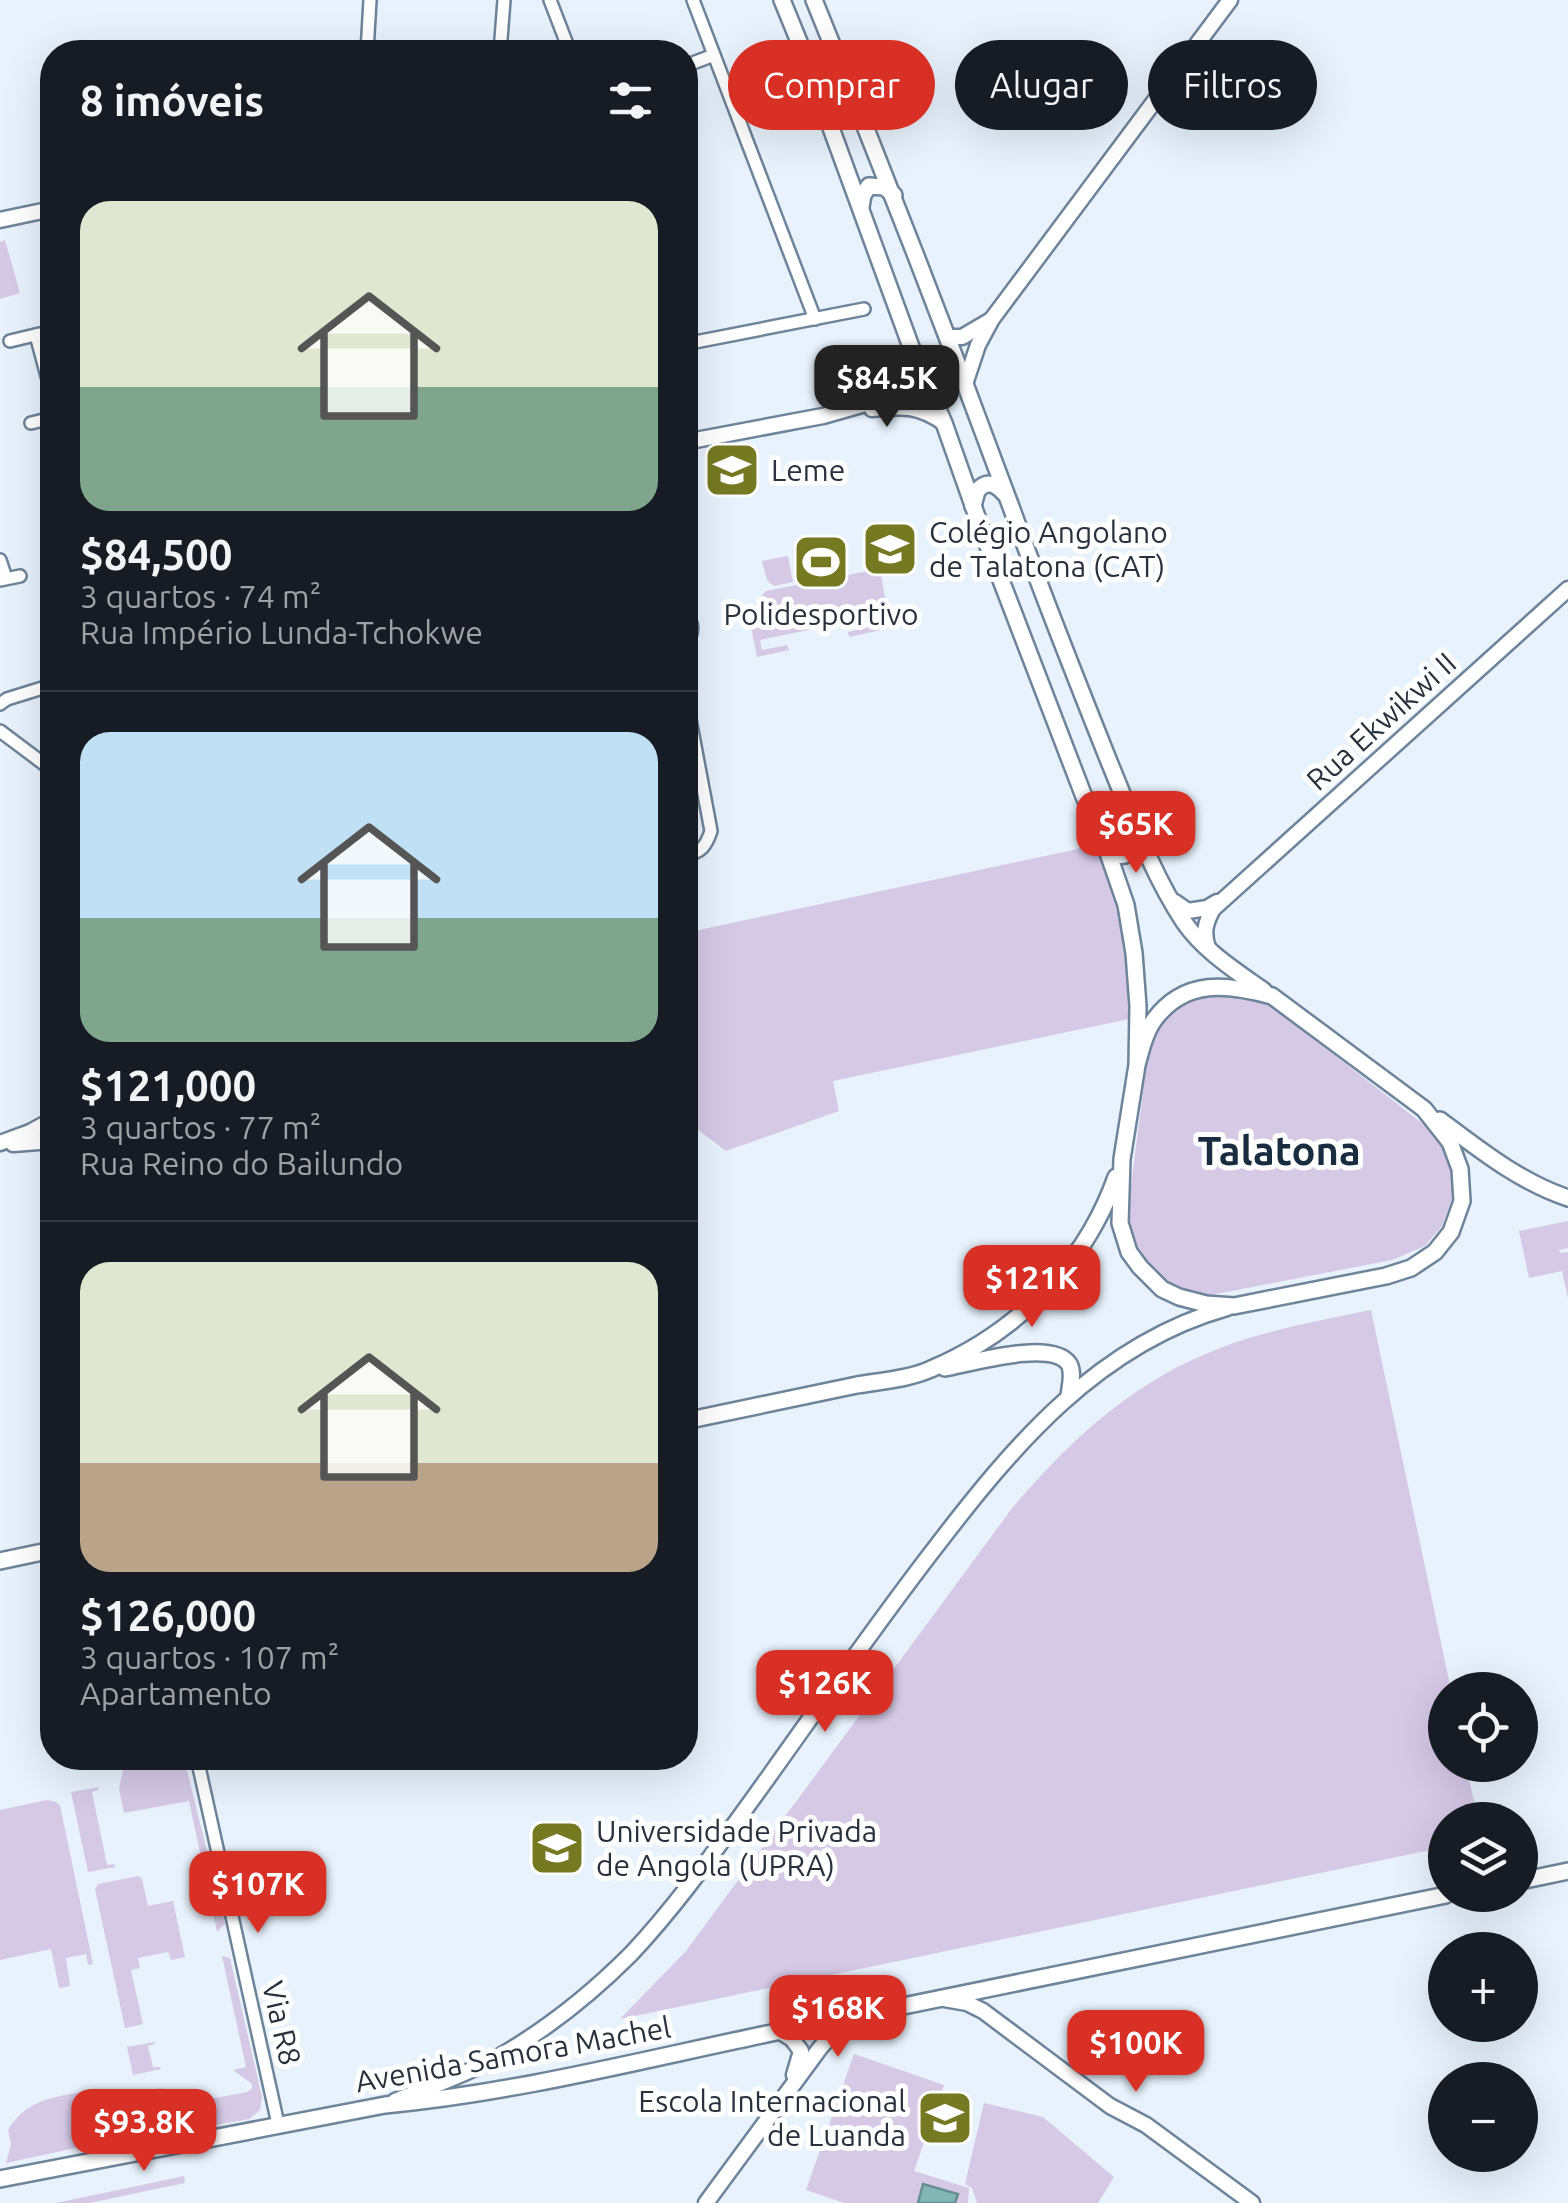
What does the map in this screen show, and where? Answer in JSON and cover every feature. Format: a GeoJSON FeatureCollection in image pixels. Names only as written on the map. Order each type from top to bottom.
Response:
{"type":"FeatureCollection","features":[{"type":"Feature","properties":{"kind":"main road"},"geometry":{"type":"LineString","coordinates":[[782,0],[1126,905],[1138,1006],[1137,1065]]}},
{"type":"Feature","properties":{"kind":"main road"},"geometry":{"type":"LineString","coordinates":[[814,0],[966,381],[1063,649],[1140,836],[1186,925],[1208,948],[1424,1109],[1531,1183],[1568,1198]]}},
{"type":"Feature","properties":{"kind":"main road"},"geometry":{"type":"LineString","coordinates":[[861,208],[869,186],[884,187],[894,196]]}},
{"type":"Feature","properties":{"kind":"main road"},"geometry":{"type":"LineString","coordinates":[[973,506],[976,490],[985,484],[998,487],[1008,497]]}},
{"type":"Feature","properties":{"kind":"main road"},"geometry":{"type":"LineString","coordinates":[[1106,850],[1115,856],[1128,856],[1140,836]]}},
{"type":"Feature","properties":{"kind":"main road"},"geometry":{"type":"LineString","coordinates":[[1272,996],[1214,986],[1184,995],[1156,1017],[1144,1042],[1122,1160],[1120,1222],[1129,1252],[1162,1289],[1206,1304],[1234,1306],[1412,1268],[1435,1252],[1451,1232],[1462,1201],[1460,1169],[1450,1142],[1424,1109]]}},
{"type":"Feature","properties":{"kind":"main road"},"geometry":{"type":"LineString","coordinates":[[928,1371],[980,1344],[1047,1290],[1089,1238],[1122,1160]]}},
{"type":"Feature","properties":{"kind":"main road"},"geometry":{"type":"LineString","coordinates":[[698,1417],[1028,1353],[1056,1355],[1067,1362],[1072,1370],[1069,1396]]}},
{"type":"Feature","properties":{"kind":"main road"},"geometry":{"type":"LineString","coordinates":[[0,1562],[40,1553]]}},
{"type":"Feature","properties":{"kind":"main road"},"geometry":{"type":"LineString","coordinates":[[1538,1878],[1568,1872]]}},
{"type":"Feature","properties":{"kind":"main road","name":"Avenida Samora Machel"},"geometry":{"type":"LineString","coordinates":[[0,2179],[386,2104],[506,2090],[1428,1899]]}},
{"type":"Feature","properties":{"kind":"street"},"geometry":{"type":"LineString","coordinates":[[368,40],[370,0]]}},
{"type":"Feature","properties":{"kind":"street"},"geometry":{"type":"LineString","coordinates":[[501,40],[504,0]]}},
{"type":"Feature","properties":{"kind":"street"},"geometry":{"type":"LineString","coordinates":[[550,0],[565,40]]}},
{"type":"Feature","properties":{"kind":"street"},"geometry":{"type":"LineString","coordinates":[[693,0],[815,318]]}},
{"type":"Feature","properties":{"kind":"street"},"geometry":{"type":"LineString","coordinates":[[966,381],[992,319],[1230,0]]}},
{"type":"Feature","properties":{"kind":"street"},"geometry":{"type":"LineString","coordinates":[[698,61],[714,55]]}},
{"type":"Feature","properties":{"kind":"street"},"geometry":{"type":"LineString","coordinates":[[0,220],[40,212]]}},
{"type":"Feature","properties":{"kind":"street"},"geometry":{"type":"LineString","coordinates":[[698,341],[864,309]]}},
{"type":"Feature","properties":{"kind":"street"},"geometry":{"type":"LineString","coordinates":[[948,337],[962,337],[992,319]]}},
{"type":"Feature","properties":{"kind":"street"},"geometry":{"type":"LineString","coordinates":[[10,341],[40,335]]}},
{"type":"Feature","properties":{"kind":"street"},"geometry":{"type":"LineString","coordinates":[[36,336],[40,351]]}},
{"type":"Feature","properties":{"kind":"street"},"geometry":{"type":"LineString","coordinates":[[698,440],[836,413],[904,393],[914,382],[914,354]]}},
{"type":"Feature","properties":{"kind":"street"},"geometry":{"type":"LineString","coordinates":[[836,413],[914,407],[944,424]]}},
{"type":"Feature","properties":{"kind":"street"},"geometry":{"type":"LineString","coordinates":[[31,424],[40,421]]}},
{"type":"Feature","properties":{"kind":"street"},"geometry":{"type":"LineString","coordinates":[[0,560],[3,579],[20,576]]}},
{"type":"Feature","properties":{"kind":"street","name":"Rua Ekwikwi II"},"geometry":{"type":"LineString","coordinates":[[1208,948],[1205,926],[1213,909],[1568,589]]}},
{"type":"Feature","properties":{"kind":"street"},"geometry":{"type":"LineString","coordinates":[[0,704],[40,689]]}},
{"type":"Feature","properties":{"kind":"street"},"geometry":{"type":"LineString","coordinates":[[0,730],[40,761]]}},
{"type":"Feature","properties":{"kind":"street"},"geometry":{"type":"LineString","coordinates":[[698,759],[712,831],[698,853]]}},
{"type":"Feature","properties":{"kind":"street","name":"Rua Ekwikwi II"},"geometry":{"type":"LineString","coordinates":[[1168,896],[1181,908],[1195,912],[1231,894]]}},
{"type":"Feature","properties":{"kind":"street"},"geometry":{"type":"LineString","coordinates":[[0,1145],[40,1127]]}},
{"type":"Feature","properties":{"kind":"street"},"geometry":{"type":"LineString","coordinates":[[0,1145],[40,1142]]}},
{"type":"Feature","properties":{"kind":"street"},"geometry":{"type":"LineString","coordinates":[[386,2104],[499,2057],[566,2010],[629,1956],[709,1859],[883,1614],[987,1480],[1027,1436],[1069,1396],[1132,1348],[1203,1315],[1234,1306]]}},
{"type":"Feature","properties":{"kind":"street","name":"Via R8"},"geometry":{"type":"LineString","coordinates":[[200,1770],[278,2124]]}},
{"type":"Feature","properties":{"kind":"street"},"geometry":{"type":"LineString","coordinates":[[995,2022],[988,2002],[1008,1986]]}},
{"type":"Feature","properties":{"kind":"street"},"geometry":{"type":"LineString","coordinates":[[938,1998],[967,2003],[983,2012],[1110,2106],[1146,2125],[1252,2203]]}},
{"type":"Feature","properties":{"kind":"street"},"geometry":{"type":"LineString","coordinates":[[706,2203],[835,2031],[872,2012]]}},
{"type":"Feature","properties":{"kind":"street"},"geometry":{"type":"LineString","coordinates":[[779,2031],[800,2050],[788,2090]]}},
{"type":"Feature","properties":{"kind":"shaded area"},"geometry":{"type":"Polygon","coordinates":[[[5,240],[20,293],[0,299],[0,242],[5,240]]]}},
{"type":"Feature","properties":{"kind":"shaded area","name":"Polidesportivo"},"geometry":{"type":"Polygon","coordinates":[[[843,545],[848,570],[798,579],[794,554],[843,545]]]}},
{"type":"Feature","properties":{"kind":"shaded area"},"geometry":{"type":"Polygon","coordinates":[[[788,556],[793,582],[774,586],[767,580],[762,561],[788,556]]]}},
{"type":"Feature","properties":{"kind":"shaded area"},"geometry":{"type":"Polygon","coordinates":[[[879,562],[890,628],[849,637],[848,632],[874,626],[873,621],[878,619],[877,614],[872,615],[760,640],[762,650],[787,645],[789,650],[757,657],[748,612],[755,610],[756,602],[766,591],[873,570],[873,564],[879,562]]]}},
{"type":"Feature","properties":{"kind":"shaded area"},"geometry":{"type":"Polygon","coordinates":[[[1097,841],[1121,912],[1130,960],[1134,1018],[833,1081],[839,1111],[726,1151],[698,1130],[698,930],[1078,849],[1097,841]]]}},
{"type":"Feature","properties":{"kind":"shaded area"},"geometry":{"type":"Polygon","coordinates":[[[1228,994],[1266,1002],[1427,1127],[1445,1148],[1453,1169],[1455,1191],[1442,1226],[1425,1246],[1392,1260],[1211,1295],[1186,1292],[1160,1276],[1143,1256],[1130,1231],[1129,1201],[1149,1045],[1168,1013],[1193,997],[1228,994]]]}},
{"type":"Feature","properties":{"kind":"shaded area"},"geometry":{"type":"Polygon","coordinates":[[[1568,1221],[1568,1248],[1559,1250],[1568,1252],[1568,1298],[1562,1271],[1529,1278],[1519,1231],[1568,1221]]]}},
{"type":"Feature","properties":{"kind":"shaded area"},"geometry":{"type":"Polygon","coordinates":[[[1371,1310],[1447,1672],[1428,1672],[1428,1782],[1470,1782],[1474,1802],[1428,1802],[1428,1851],[620,2019],[686,1951],[1013,1507],[1058,1457],[1134,1393],[1191,1360],[1259,1335],[1371,1310]]]}},
{"type":"Feature","properties":{"kind":"shaded area"},"geometry":{"type":"Polygon","coordinates":[[[123,1770],[187,1770],[225,1924],[217,1932],[189,1801],[124,1813],[119,1789],[123,1770]]]}},
{"type":"Feature","properties":{"kind":"shaded area"},"geometry":{"type":"Polygon","coordinates":[[[99,1787],[92,1792],[107,1865],[115,1867],[88,1872],[71,1792],[99,1787]]]}},
{"type":"Feature","properties":{"kind":"shaded area"},"geometry":{"type":"Polygon","coordinates":[[[47,1800],[60,1805],[93,1964],[88,1965],[86,1954],[66,1958],[70,1986],[59,1988],[51,1949],[0,1960],[0,1810],[47,1800]]]}},
{"type":"Feature","properties":{"kind":"shaded area"},"geometry":{"type":"Polygon","coordinates":[[[139,1876],[148,1906],[173,1901],[185,1957],[171,1960],[168,1952],[138,1958],[140,1968],[131,1970],[143,2024],[125,2028],[95,1889],[98,1884],[139,1876]]]}},
{"type":"Feature","properties":{"kind":"shaded area"},"geometry":{"type":"Polygon","coordinates":[[[222,1956],[230,1958],[262,2097],[260,2110],[249,2119],[152,2137],[138,2111],[142,2092],[169,2090],[193,2102],[252,2089],[252,2084],[233,2070],[246,2067],[222,1956]]]}},
{"type":"Feature","properties":{"kind":"shaded area"},"geometry":{"type":"Polygon","coordinates":[[[155,2042],[148,2046],[153,2067],[161,2069],[133,2075],[127,2047],[155,2042]]]}},
{"type":"Feature","properties":{"kind":"shaded area"},"geometry":{"type":"Polygon","coordinates":[[[854,2054],[944,2085],[914,2171],[969,2188],[968,2203],[844,2203],[806,2190],[854,2054]]]}},
{"type":"Feature","properties":{"kind":"shaded area"},"geometry":{"type":"Polygon","coordinates":[[[101,2089],[115,2121],[112,2140],[6,2163],[11,2144],[8,2130],[26,2110],[48,2099],[101,2089]]]}},
{"type":"Feature","properties":{"kind":"shaded area"},"geometry":{"type":"Polygon","coordinates":[[[984,2103],[1043,2117],[1114,2177],[1098,2203],[977,2203],[972,2188],[965,2184],[984,2103]]]}},
{"type":"Feature","properties":{"kind":"shaded area"},"geometry":{"type":"Polygon","coordinates":[[[184,2176],[185,2183],[89,2203],[56,2203],[184,2176]]]}},
{"type":"Feature","properties":{"kind":"shaded area"},"geometry":{"type":"Polygon","coordinates":[[[923,2184],[958,2194],[955,2203],[918,2203],[923,2184]]]}},
{"type":"Feature","properties":{"kind":"place","name":"Leme"},"geometry":{"type":"Point","coordinates":[732,470]}},
{"type":"Feature","properties":{"kind":"place","name":"Colégio Angolano de Talatona (CAT)"},"geometry":{"type":"Point","coordinates":[890,549]}},
{"type":"Feature","properties":{"kind":"place","name":"Polidesportivo"},"geometry":{"type":"Point","coordinates":[821,562]}},
{"type":"Feature","properties":{"kind":"place","name":"Universidade Privada de Angola (UPRA)"},"geometry":{"type":"Point","coordinates":[557,1848]}},
{"type":"Feature","properties":{"kind":"place","name":"Escola Internacional de Luanda"},"geometry":{"type":"Point","coordinates":[945,2118]}},
{"type":"Feature","properties":{"kind":"district","name":"Talatona"},"geometry":{"type":"Point","coordinates":[1279,1150]}}]}
